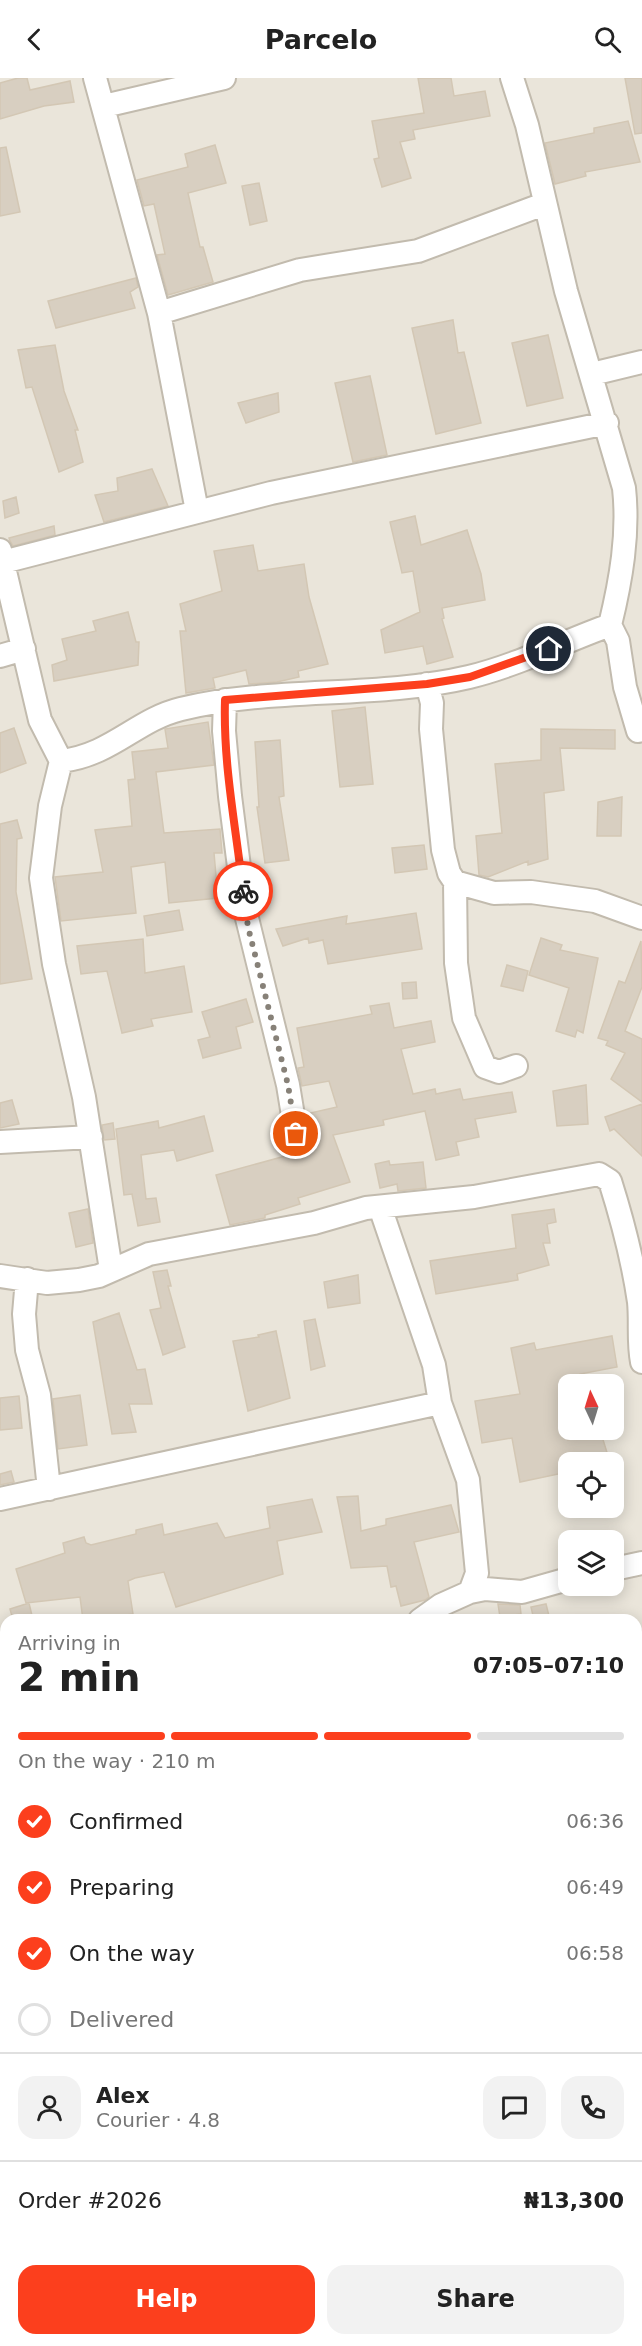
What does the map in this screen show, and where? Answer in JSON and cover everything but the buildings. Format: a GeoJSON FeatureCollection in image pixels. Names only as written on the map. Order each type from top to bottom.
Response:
{"type":"FeatureCollection","features":[{"type":"Feature","properties":{"kind":"street"},"geometry":{"type":"LineString","coordinates":[[95,78],[159,313],[197,511]]}},
{"type":"Feature","properties":{"kind":"street"},"geometry":{"type":"LineString","coordinates":[[104,106],[224,78]]}},
{"type":"Feature","properties":{"kind":"street"},"geometry":{"type":"LineString","coordinates":[[512,78],[528,125],[544,204],[566,291],[607,423],[624,488],[627,514],[620,586],[610,625],[618,641],[625,687],[638,731]]}},
{"type":"Feature","properties":{"kind":"street"},"geometry":{"type":"LineString","coordinates":[[159,313],[300,270],[418,251],[544,204]]}},
{"type":"Feature","properties":{"kind":"street"},"geometry":{"type":"LineString","coordinates":[[592,374],[642,362]]}},
{"type":"Feature","properties":{"kind":"street"},"geometry":{"type":"LineString","coordinates":[[111,1270],[91,1137],[66,1006],[54,964],[41,879],[50,806],[61,761],[40,720],[1,556],[271,493],[607,423]]}},
{"type":"Feature","properties":{"kind":"street"},"geometry":{"type":"LineString","coordinates":[[61,761],[77,759],[118,742],[154,718],[179,709],[225,700],[427,684],[470,677],[610,625]]}},
{"type":"Feature","properties":{"kind":"street"},"geometry":{"type":"LineString","coordinates":[[0,656],[24,649]]}},
{"type":"Feature","properties":{"kind":"street"},"geometry":{"type":"LineString","coordinates":[[427,684],[432,703],[431,729],[443,850],[449,873],[455,882],[456,963],[464,1018],[485,1067],[499,1072],[516,1066]]}},
{"type":"Feature","properties":{"kind":"street"},"geometry":{"type":"LineString","coordinates":[[225,700],[224,731],[244,906],[288,1085],[296,1134]]}},
{"type":"Feature","properties":{"kind":"street"},"geometry":{"type":"LineString","coordinates":[[455,882],[494,893],[531,892],[595,901],[642,918]]}},
{"type":"Feature","properties":{"kind":"street"},"geometry":{"type":"LineString","coordinates":[[0,1142],[91,1137]]}},
{"type":"Feature","properties":{"kind":"street"},"geometry":{"type":"LineString","coordinates":[[0,1276],[47,1283],[79,1280],[149,1254],[314,1223],[366,1208],[474,1197],[560,1179],[590,1175],[605,1176],[614,1194],[637,1292],[642,1362]]}},
{"type":"Feature","properties":{"kind":"street"},"geometry":{"type":"LineString","coordinates":[[380,1207],[434,1365],[440,1403],[468,1480],[474,1582]]}},
{"type":"Feature","properties":{"kind":"street"},"geometry":{"type":"LineString","coordinates":[[27,1279],[24,1314],[27,1350],[39,1395],[48,1489]]}},
{"type":"Feature","properties":{"kind":"street"},"geometry":{"type":"LineString","coordinates":[[0,1499],[440,1403]]}},
{"type":"Feature","properties":{"kind":"street"},"geometry":{"type":"LineString","coordinates":[[624,1567],[642,1563]]}},
{"type":"Feature","properties":{"kind":"street"},"geometry":{"type":"LineString","coordinates":[[474,1582],[495,1589],[522,1592],[558,1582]]}},
{"type":"Feature","properties":{"kind":"street"},"geometry":{"type":"LineString","coordinates":[[428,1614],[474,1582]]}},
{"type":"Feature","properties":{"kind":"shaded area"},"geometry":{"type":"Polygon","coordinates":[[[0,78],[642,78],[642,1614],[0,1614],[0,78]]]}},
{"type":"Feature","properties":{"kind":"way so far"},"geometry":{"type":"LineString","coordinates":[[243,891],[248,927],[288,1085],[296,1134]]}},
{"type":"Feature","properties":{"kind":"route"},"geometry":{"type":"LineString","coordinates":[[243,891],[230,796],[224,731],[225,700],[427,684],[470,677],[549,649]]}}]}
